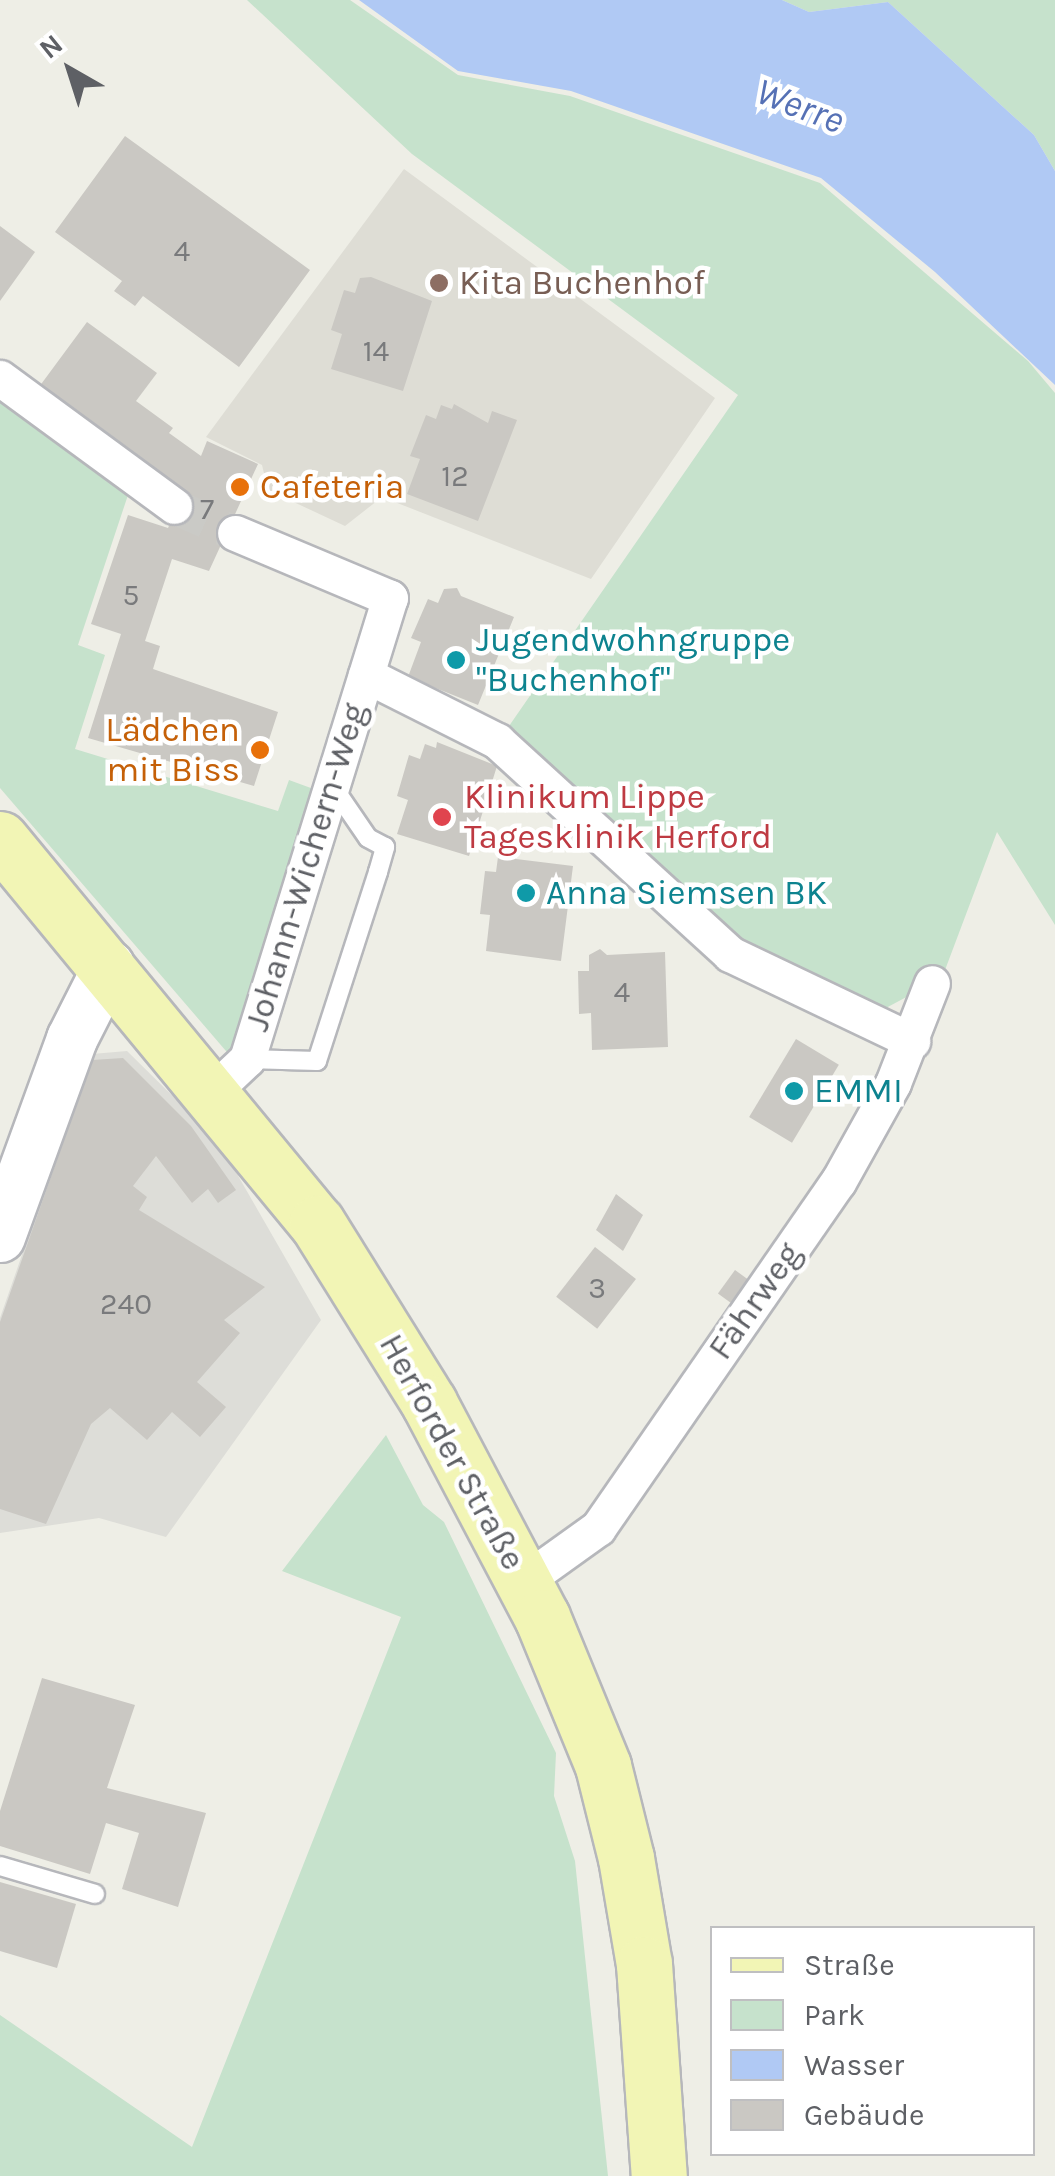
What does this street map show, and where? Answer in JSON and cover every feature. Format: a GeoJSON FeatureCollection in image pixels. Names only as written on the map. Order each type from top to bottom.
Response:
{"type":"FeatureCollection","features":[{"type":"Feature","properties":{"kind":"main road","name":"Herforder Straße"},"geometry":{"type":"LineString","coordinates":[[0,839],[109,966],[230,1076],[366,1299],[524,1581],[603,1766],[626,1858],[644,1964],[659,2176]]}},
{"type":"Feature","properties":{"kind":"street"},"geometry":{"type":"LineString","coordinates":[[0,378],[174,506]]}},
{"type":"Feature","properties":{"kind":"street","name":"Johann-Wichern-Weg"},"geometry":{"type":"LineString","coordinates":[[230,1076],[331,784],[390,598],[235,532]]}},
{"type":"Feature","properties":{"kind":"street","name":"Johann-Wichern-Weg"},"geometry":{"type":"LineString","coordinates":[[366,675],[497,742],[730,954],[912,1041]]}},
{"type":"Feature","properties":{"kind":"street"},"geometry":{"type":"LineString","coordinates":[[0,1237],[72,1039],[109,966]]}},
{"type":"Feature","properties":{"kind":"street","name":"Fährweg"},"geometry":{"type":"LineString","coordinates":[[524,1581],[598,1528],[838,1182],[912,1041],[932,983]]}},
{"type":"Feature","properties":{"kind":"lane"},"geometry":{"type":"LineString","coordinates":[[230,1076],[317,1061],[385,847],[368,838],[331,784]]}},
{"type":"Feature","properties":{"kind":"lane"},"geometry":{"type":"LineString","coordinates":[[0,1866],[95,1894]]}},
{"type":"Feature","properties":{"kind":"shaded area","name":"Kita Buchenhof"},"geometry":{"type":"Polygon","coordinates":[[[404,169],[715,398],[591,579],[382,497],[345,526],[268,490],[262,465],[206,437],[404,169]]]}},
{"type":"Feature","properties":{"kind":"shaded area"},"geometry":{"type":"Polygon","coordinates":[[[127,1051],[198,1121],[233,1167],[321,1320],[166,1537],[99,1518],[0,1533],[0,1318],[92,1054],[127,1051]]]}},
{"type":"Feature","properties":{"kind":"green space"},"geometry":{"type":"Polygon","coordinates":[[[247,0],[350,0],[458,75],[570,96],[820,183],[1028,361],[1055,393],[1055,925],[997,832],[942,978],[884,1009],[739,940],[507,729],[738,395],[412,154],[247,0]]]}},
{"type":"Feature","properties":{"kind":"green space"},"geometry":{"type":"Polygon","coordinates":[[[782,0],[1055,0],[1055,171],[1034,135],[888,2],[809,12],[782,0]]]}},
{"type":"Feature","properties":{"kind":"green space"},"geometry":{"type":"Polygon","coordinates":[[[0,398],[130,489],[78,645],[105,655],[75,749],[278,811],[289,780],[319,791],[232,1058],[0,788],[0,398]]]}},
{"type":"Feature","properties":{"kind":"green space"},"geometry":{"type":"Polygon","coordinates":[[[386,1435],[423,1505],[444,1522],[556,1753],[554,1796],[575,1861],[608,2176],[0,2176],[0,2015],[192,2147],[401,1617],[282,1571],[386,1435]]]}},
{"type":"Feature","properties":{"kind":"water","name":"Werre"},"geometry":{"type":"Polygon","coordinates":[[[359,0],[782,0],[809,12],[888,2],[1034,135],[1055,171],[1055,385],[935,272],[821,178],[571,91],[458,71],[359,0]]]}},
{"type":"Feature","properties":{"kind":"building"},"geometry":{"type":"Polygon","coordinates":[[[125,136],[310,270],[239,367],[143,296],[135,306],[114,291],[122,281],[55,232],[125,136]]]}},
{"type":"Feature","properties":{"kind":"building"},"geometry":{"type":"Polygon","coordinates":[[[0,226],[35,252],[0,301],[0,226]]]}},
{"type":"Feature","properties":{"kind":"building"},"geometry":{"type":"Polygon","coordinates":[[[371,277],[432,301],[403,391],[331,369],[342,334],[331,330],[344,290],[355,293],[360,278],[371,277]]]}},
{"type":"Feature","properties":{"kind":"building"},"geometry":{"type":"Polygon","coordinates":[[[87,322],[157,373],[136,401],[173,428],[169,433],[201,456],[207,441],[258,464],[209,571],[172,559],[145,641],[160,646],[153,669],[278,712],[254,786],[88,738],[121,634],[91,624],[128,515],[168,528],[184,492],[39,387],[87,322]]]}},
{"type":"Feature","properties":{"kind":"building"},"geometry":{"type":"Polygon","coordinates":[[[454,404],[488,423],[492,411],[517,420],[478,521],[407,494],[420,459],[410,456],[426,415],[436,419],[441,405],[452,409],[454,404]]]}},
{"type":"Feature","properties":{"kind":"building","name":"Jugendwohngruppe \"Buchenhof\""},"geometry":{"type":"Polygon","coordinates":[[[457,588],[461,596],[514,617],[478,705],[408,677],[421,642],[411,638],[428,599],[438,603],[444,589],[457,588]]]}},
{"type":"Feature","properties":{"kind":"building","name":"Klinikum Lippe Tagesklinik Herford"},"geometry":{"type":"Polygon","coordinates":[[[437,742],[497,766],[469,856],[397,834],[408,800],[397,796],[409,755],[420,759],[425,744],[436,748],[437,742]]]}},
{"type":"Feature","properties":{"kind":"building","name":"Anna Siemsen BK"},"geometry":{"type":"Polygon","coordinates":[[[510,852],[516,859],[573,866],[561,961],[486,951],[490,915],[480,914],[485,871],[496,872],[498,857],[509,858],[510,852]]]}},
{"type":"Feature","properties":{"kind":"building"},"geometry":{"type":"Polygon","coordinates":[[[600,949],[607,955],[665,952],[668,1047],[592,1050],[591,1013],[579,1014],[578,971],[589,971],[589,955],[600,949]]]}},
{"type":"Feature","properties":{"kind":"building","name":"EMMI"},"geometry":{"type":"Polygon","coordinates":[[[796,1039],[839,1065],[792,1143],[749,1117],[796,1039]]]}},
{"type":"Feature","properties":{"kind":"building"},"geometry":{"type":"Polygon","coordinates":[[[123,1058],[191,1126],[236,1190],[218,1203],[208,1189],[192,1203],[156,1156],[133,1186],[147,1197],[139,1210],[265,1287],[224,1320],[240,1333],[197,1382],[226,1407],[200,1437],[172,1412],[147,1440],[110,1408],[91,1424],[46,1524],[0,1509],[0,1322],[92,1060],[123,1058]]]}},
{"type":"Feature","properties":{"kind":"building"},"geometry":{"type":"Polygon","coordinates":[[[616,1194],[643,1215],[623,1251],[596,1230],[616,1194]]]}},
{"type":"Feature","properties":{"kind":"building"},"geometry":{"type":"Polygon","coordinates":[[[595,1247],[636,1279],[597,1329],[556,1297],[595,1247]]]}},
{"type":"Feature","properties":{"kind":"building"},"geometry":{"type":"Polygon","coordinates":[[[735,1270],[749,1280],[732,1303],[718,1293],[735,1270]]]}},
{"type":"Feature","properties":{"kind":"building"},"geometry":{"type":"Polygon","coordinates":[[[42,1678],[135,1705],[107,1788],[206,1813],[178,1907],[122,1889],[139,1833],[106,1823],[90,1874],[0,1846],[0,1811],[42,1678]]]}},
{"type":"Feature","properties":{"kind":"building"},"geometry":{"type":"Polygon","coordinates":[[[0,1882],[76,1904],[57,1968],[0,1951],[0,1882]]]}},
{"type":"Feature","properties":{"kind":"tunnel"},"geometry":{"type":"LineString","coordinates":[[174,506],[235,533]]}},
{"type":"Feature","properties":{"kind":"place","name":"Kita Buchenhof"},"geometry":{"type":"Point","coordinates":[439,283]}},
{"type":"Feature","properties":{"kind":"place","name":"Cafeteria"},"geometry":{"type":"Point","coordinates":[240,487]}},
{"type":"Feature","properties":{"kind":"place","name":"Jugendwohngruppe \"Buchenhof\""},"geometry":{"type":"Point","coordinates":[456,660]}},
{"type":"Feature","properties":{"kind":"place","name":"Lädchen mit Biss"},"geometry":{"type":"Point","coordinates":[260,750]}},
{"type":"Feature","properties":{"kind":"place","name":"Klinikum Lippe Tagesklinik Herford"},"geometry":{"type":"Point","coordinates":[442,817]}},
{"type":"Feature","properties":{"kind":"place","name":"Anna Siemsen BK"},"geometry":{"type":"Point","coordinates":[526,893]}},
{"type":"Feature","properties":{"kind":"place","name":"EMMI"},"geometry":{"type":"Point","coordinates":[794,1091]}}]}
